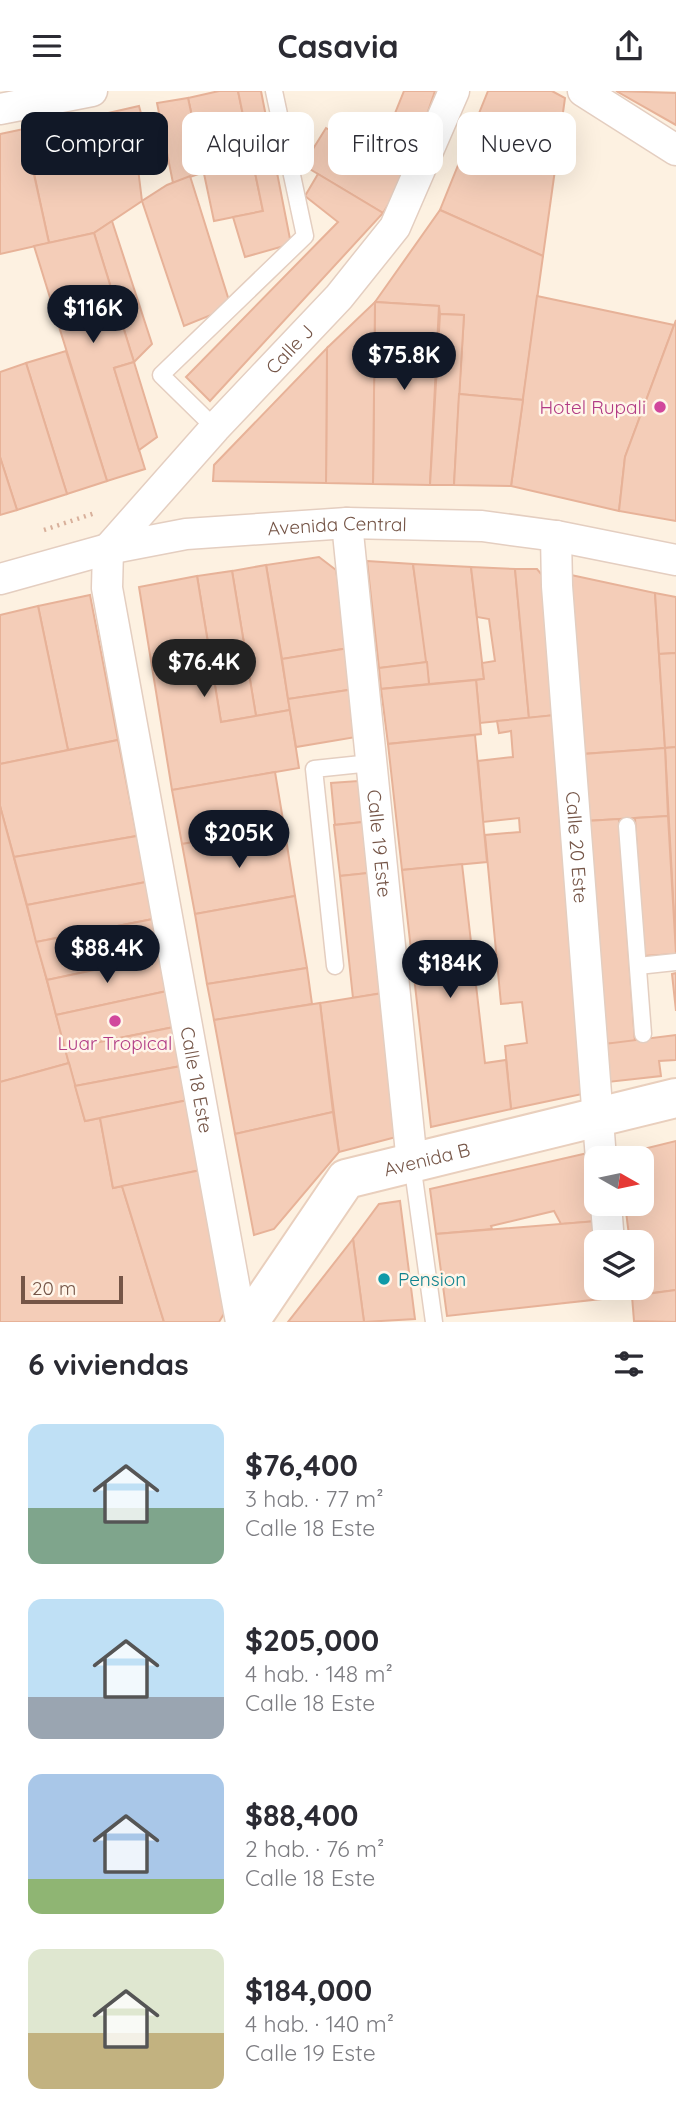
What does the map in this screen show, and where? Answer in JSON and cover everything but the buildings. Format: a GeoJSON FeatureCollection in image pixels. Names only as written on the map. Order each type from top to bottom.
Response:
{"type":"FeatureCollection","features":[{"type":"Feature","properties":{"kind":"street"},"geometry":{"type":"LineString","coordinates":[[0,109],[92,91]]}},
{"type":"Feature","properties":{"kind":"street","name":"Calle J"},"geometry":{"type":"LineString","coordinates":[[108,549],[215,428],[339,297],[395,227],[454,91]]}},
{"type":"Feature","properties":{"kind":"street"},"geometry":{"type":"LineString","coordinates":[[583,91],[676,150]]}},
{"type":"Feature","properties":{"kind":"street","name":"Avenida Central"},"geometry":{"type":"LineString","coordinates":[[0,579],[108,549],[186,534],[347,523],[482,526],[556,535],[676,560]]}},
{"type":"Feature","properties":{"kind":"street","name":"Calle 19 Este"},"geometry":{"type":"LineString","coordinates":[[347,523],[412,1163]]}},
{"type":"Feature","properties":{"kind":"street","name":"Calle 20 Este"},"geometry":{"type":"LineString","coordinates":[[556,535],[557,586],[600,1146]]}},
{"type":"Feature","properties":{"kind":"street","name":"Calle 18 Este"},"geometry":{"type":"LineString","coordinates":[[108,549],[107,588],[241,1322]]}},
{"type":"Feature","properties":{"kind":"street","name":"Avenida B"},"geometry":{"type":"LineString","coordinates":[[249,1322],[346,1179],[676,1098]]}},
{"type":"Feature","properties":{"kind":"lane"},"geometry":{"type":"LineString","coordinates":[[215,428],[161,375],[305,236],[274,91]]}},
{"type":"Feature","properties":{"kind":"lane"},"geometry":{"type":"LineString","coordinates":[[335,966],[314,769],[371,763]]}},
{"type":"Feature","properties":{"kind":"lane"},"geometry":{"type":"LineString","coordinates":[[627,826],[643,1034]]}},
{"type":"Feature","properties":{"kind":"lane"},"geometry":{"type":"LineString","coordinates":[[638,966],[676,962]]}},
{"type":"Feature","properties":{"kind":"lane"},"geometry":{"type":"LineString","coordinates":[[412,1163],[433,1322]]}},
{"type":"Feature","properties":{"kind":"path"},"geometry":{"type":"LineString","coordinates":[[40,532],[105,509]]}},
{"type":"Feature","properties":{"kind":"place","name":"Hotel Rupali"},"geometry":{"type":"Point","coordinates":[660,407]}},
{"type":"Feature","properties":{"kind":"place","name":"Luar Tropical"},"geometry":{"type":"Point","coordinates":[115,1021]}},
{"type":"Feature","properties":{"kind":"place","name":"Pension"},"geometry":{"type":"Point","coordinates":[384,1279]}}]}
